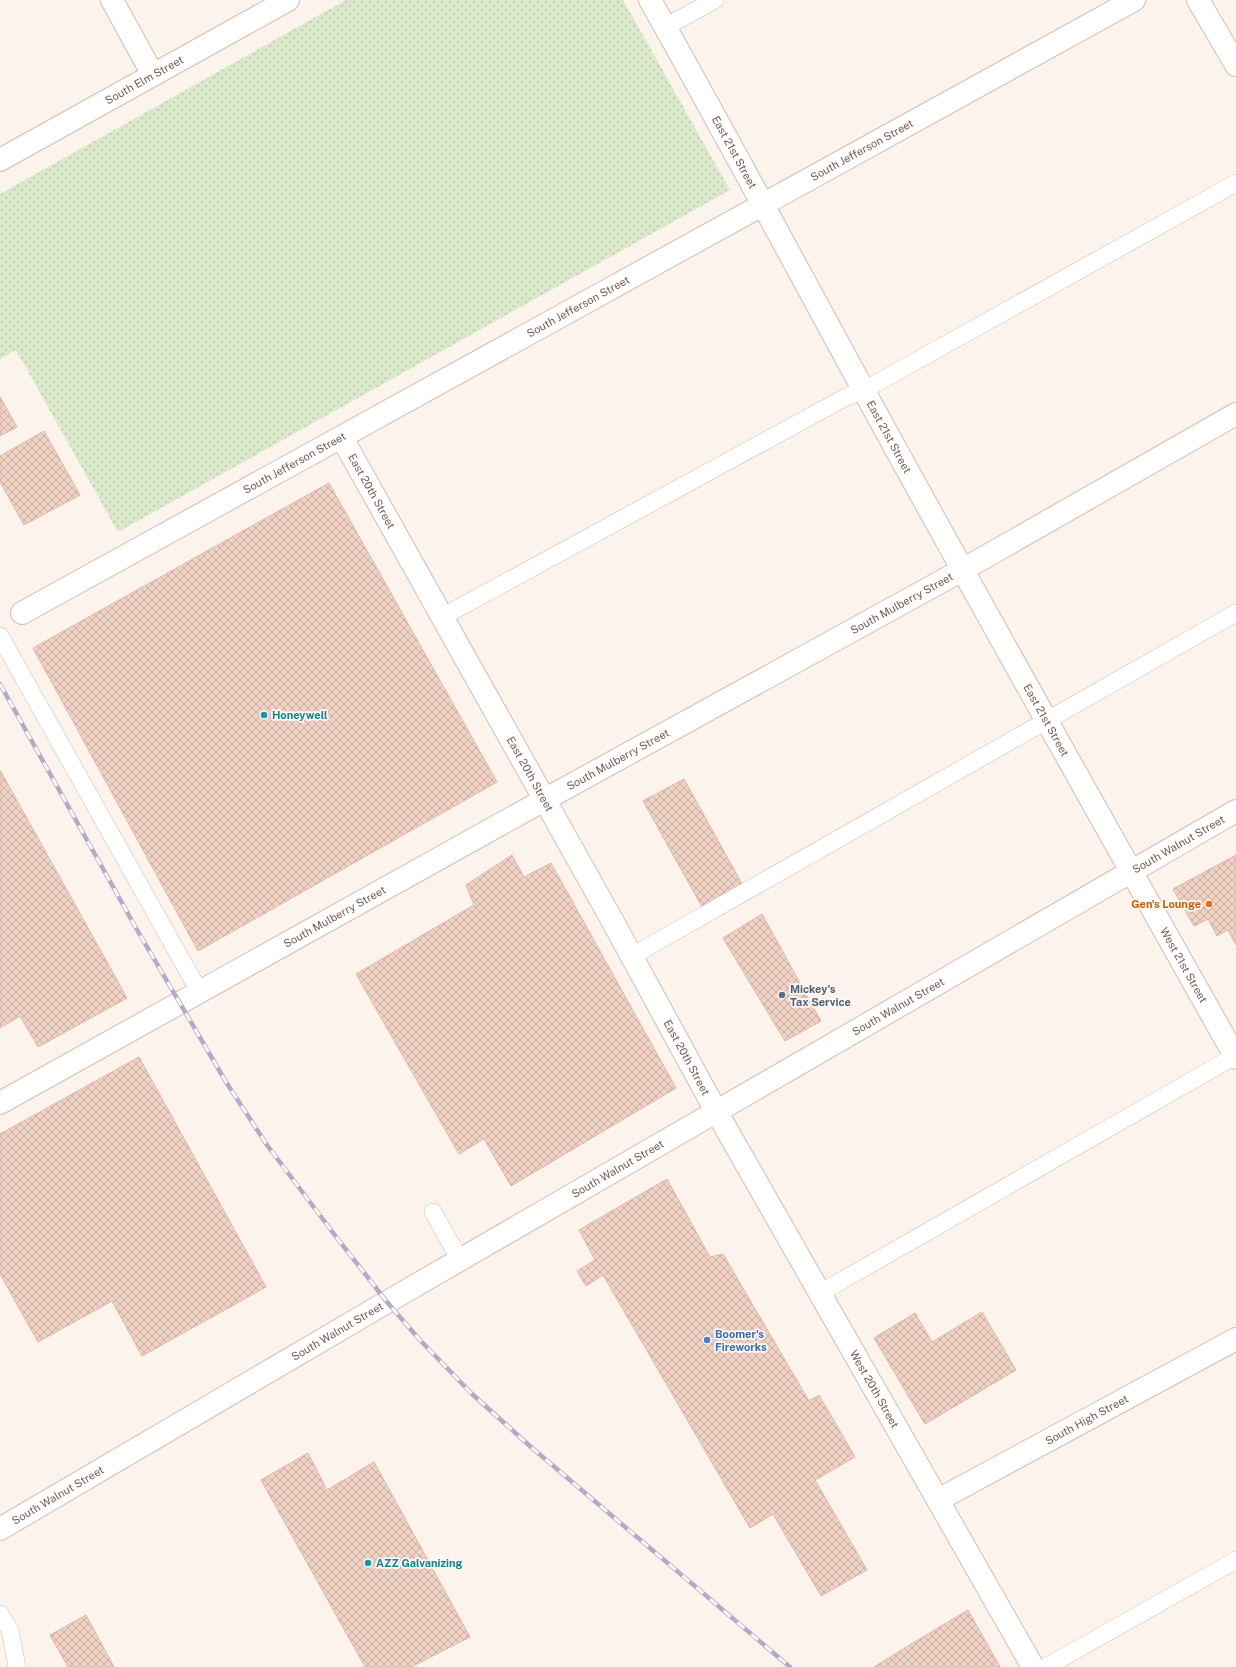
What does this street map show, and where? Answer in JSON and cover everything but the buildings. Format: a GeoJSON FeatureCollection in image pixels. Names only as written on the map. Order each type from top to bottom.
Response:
{"type":"FeatureCollection","features":[{"type":"Feature","properties":{"kind":"street"},"geometry":{"type":"LineString","coordinates":[[112,0],[153,75]]}},
{"type":"Feature","properties":{"kind":"street","name":"South Elm Street"},"geometry":{"type":"LineString","coordinates":[[0,160],[288,0]]}},
{"type":"Feature","properties":{"kind":"street","name":"East 21st Street"},"geometry":{"type":"LineString","coordinates":[[650,0],[764,204],[864,390],[1131,873]]}},
{"type":"Feature","properties":{"kind":"street","name":"South Jefferson Street"},"geometry":{"type":"LineString","coordinates":[[22,613],[342,438],[1134,0]]}},
{"type":"Feature","properties":{"kind":"street"},"geometry":{"type":"LineString","coordinates":[[1198,0],[1236,65]]}},
{"type":"Feature","properties":{"kind":"street","name":"South Mulberry Street"},"geometry":{"type":"LineString","coordinates":[[0,1103],[198,991],[964,569],[1236,414]]}},
{"type":"Feature","properties":{"kind":"street","name":"East 20th Street"},"geometry":{"type":"LineString","coordinates":[[342,438],[632,956],[716,1111]]}},
{"type":"Feature","properties":{"kind":"street","name":"South Walnut Street"},"geometry":{"type":"LineString","coordinates":[[0,1529],[716,1111],[1131,873],[1236,811]]}},
{"type":"Feature","properties":{"kind":"street","name":"West 21st Street"},"geometry":{"type":"LineString","coordinates":[[1131,873],[1235,1057]]}},
{"type":"Feature","properties":{"kind":"street","name":"West 20th Street"},"geometry":{"type":"LineString","coordinates":[[716,1111],[1034,1667]]}},
{"type":"Feature","properties":{"kind":"street","name":"South High Street"},"geometry":{"type":"LineString","coordinates":[[938,1500],[1055,1435],[1236,1338]]}},
{"type":"Feature","properties":{"kind":"lane"},"geometry":{"type":"LineString","coordinates":[[665,27],[715,0]]}},
{"type":"Feature","properties":{"kind":"lane"},"geometry":{"type":"LineString","coordinates":[[442,617],[846,398],[864,390],[1236,183]]}},
{"type":"Feature","properties":{"kind":"lane"},"geometry":{"type":"LineString","coordinates":[[632,956],[1236,613]]}},
{"type":"Feature","properties":{"kind":"lane"},"geometry":{"type":"LineString","coordinates":[[0,636],[198,991]]}},
{"type":"Feature","properties":{"kind":"lane"},"geometry":{"type":"LineString","coordinates":[[820,1293],[1235,1057]]}},
{"type":"Feature","properties":{"kind":"lane"},"geometry":{"type":"LineString","coordinates":[[433,1212],[460,1260]]}},
{"type":"Feature","properties":{"kind":"lane"},"geometry":{"type":"LineString","coordinates":[[1046,1667],[1236,1560]]}},
{"type":"Feature","properties":{"kind":"lane"},"geometry":{"type":"LineString","coordinates":[[0,1614],[10,1630],[17,1667]]}},
{"type":"Feature","properties":{"kind":"green space"},"geometry":{"type":"Polygon","coordinates":[[[346,0],[623,0],[730,190],[118,532],[16,350],[0,359],[0,194],[346,0]]]}},
{"type":"Feature","properties":{"kind":"railway"},"geometry":{"type":"LineString","coordinates":[[0,684],[136,928],[226,1082],[267,1145],[387,1302],[419,1339],[472,1394],[531,1447],[790,1667]]}},
{"type":"Feature","properties":{"kind":"place","name":"Honeywell"},"geometry":{"type":"Point","coordinates":[264,715]}},
{"type":"Feature","properties":{"kind":"place","name":"Gen's Lounge"},"geometry":{"type":"Point","coordinates":[1209,904]}},
{"type":"Feature","properties":{"kind":"place","name":"Mickey's Tax Service"},"geometry":{"type":"Point","coordinates":[782,995]}},
{"type":"Feature","properties":{"kind":"place","name":"Boomer's Fireworks"},"geometry":{"type":"Point","coordinates":[707,1340]}},
{"type":"Feature","properties":{"kind":"place","name":"AZZ Galvanizing"},"geometry":{"type":"Point","coordinates":[368,1563]}}]}
